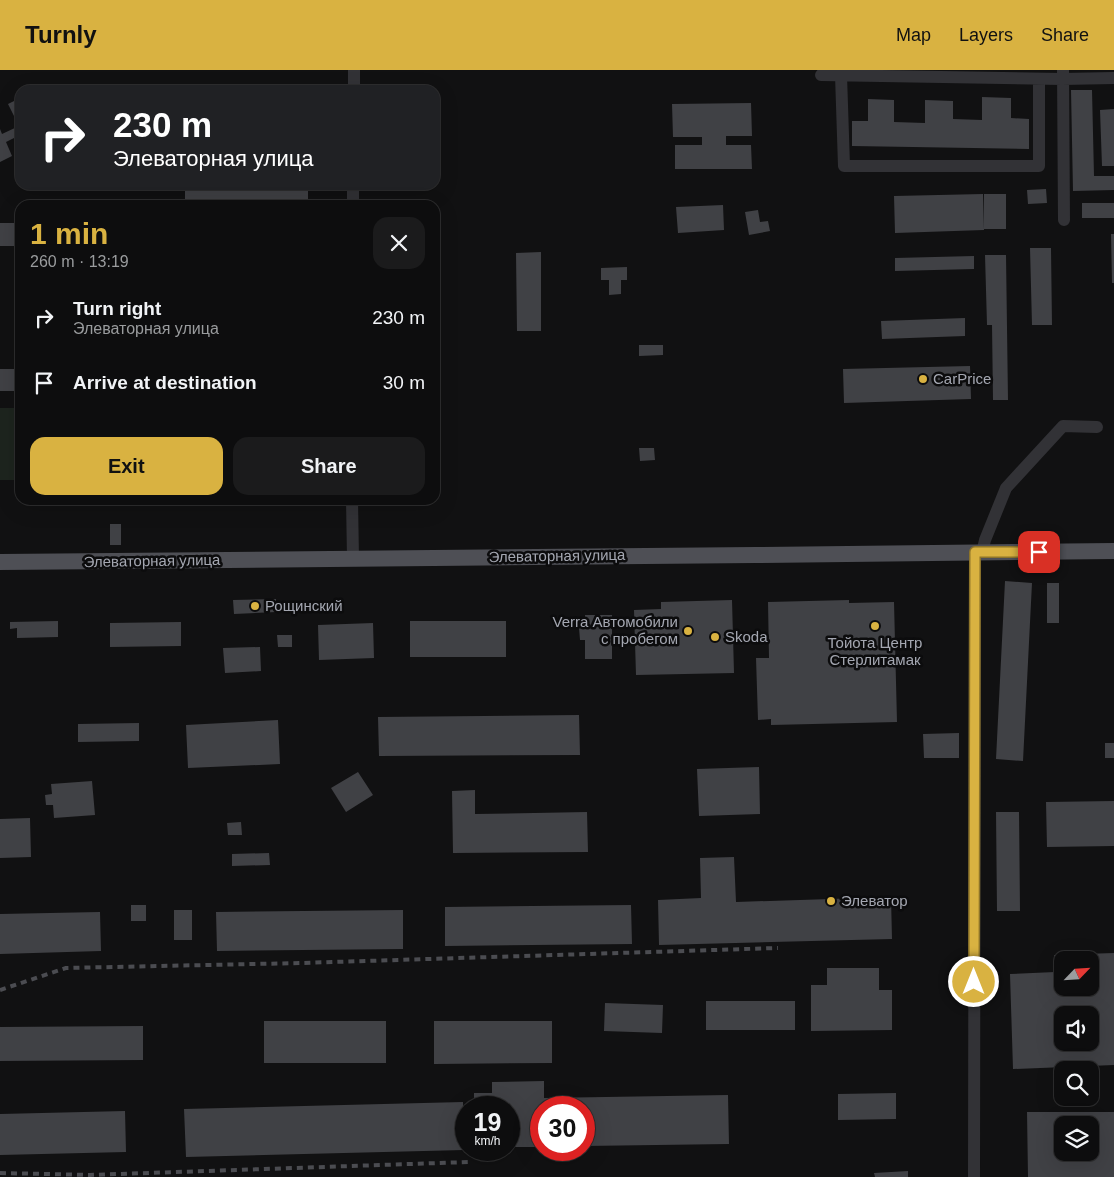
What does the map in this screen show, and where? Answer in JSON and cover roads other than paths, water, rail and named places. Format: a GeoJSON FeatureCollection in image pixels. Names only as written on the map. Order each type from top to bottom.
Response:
{"type":"FeatureCollection","features":[{"type":"Feature","properties":{"kind":"main road","name":"Элеваторная улица"},"geometry":{"type":"LineString","coordinates":[[0,562],[1114,551]]}},
{"type":"Feature","properties":{"kind":"street"},"geometry":{"type":"LineString","coordinates":[[354,70],[354,85]]}},
{"type":"Feature","properties":{"kind":"street"},"geometry":{"type":"LineString","coordinates":[[820,75],[1039,79],[1062,75],[1114,78]]}},
{"type":"Feature","properties":{"kind":"street"},"geometry":{"type":"LineString","coordinates":[[841,75],[844,166],[1039,166],[1039,79]]}},
{"type":"Feature","properties":{"kind":"street"},"geometry":{"type":"LineString","coordinates":[[1062,75],[1064,220]]}},
{"type":"Feature","properties":{"kind":"street"},"geometry":{"type":"LineString","coordinates":[[974,1177],[978,553],[1006,488],[1063,426],[1098,427]]}},
{"type":"Feature","properties":{"kind":"street"},"geometry":{"type":"LineString","coordinates":[[352,505],[353,558]]}},
{"type":"Feature","properties":{"kind":"railway"},"geometry":{"type":"LineString","coordinates":[[0,990],[66,968],[301,963],[778,948]]}},
{"type":"Feature","properties":{"kind":"railway"},"geometry":{"type":"LineString","coordinates":[[0,1173],[90,1175],[468,1162]]}},
{"type":"Feature","properties":{"kind":"place","name":"CarPrice"},"geometry":{"type":"Point","coordinates":[923,379]}},
{"type":"Feature","properties":{"kind":"place","name":"Рощинский"},"geometry":{"type":"Point","coordinates":[255,606]}},
{"type":"Feature","properties":{"kind":"place","name":"Тойота Центр Стерлитамак"},"geometry":{"type":"Point","coordinates":[875,626]}},
{"type":"Feature","properties":{"kind":"place","name":"Verra Автомобили с пробегом"},"geometry":{"type":"Point","coordinates":[688,631]}},
{"type":"Feature","properties":{"kind":"place","name":"Skoda"},"geometry":{"type":"Point","coordinates":[715,637]}},
{"type":"Feature","properties":{"kind":"place","name":"Элеватор"},"geometry":{"type":"Point","coordinates":[831,901]}}]}
